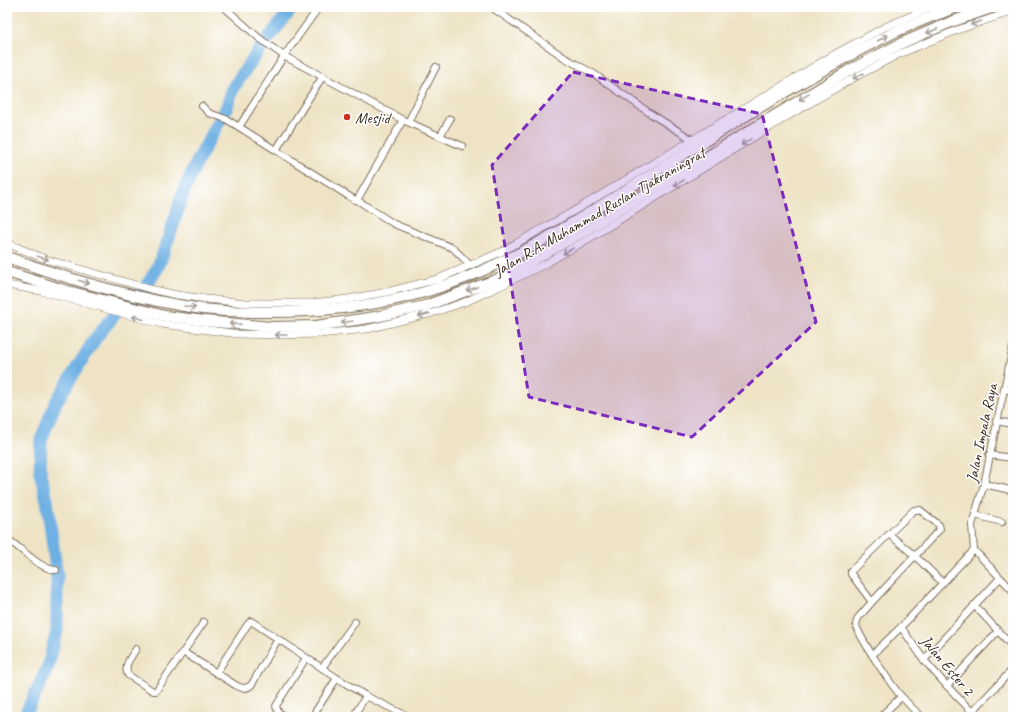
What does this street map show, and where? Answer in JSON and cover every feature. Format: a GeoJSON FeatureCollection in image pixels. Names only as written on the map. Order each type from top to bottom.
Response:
{"type":"FeatureCollection","features":[{"type":"Feature","properties":{"kind":"highway","name":"Jalan R.A. Muhammad Ruslan Tjakraningrat"},"geometry":{"type":"LineString","coordinates":[[7,257],[138,297],[204,309],[273,312],[316,311],[366,306],[430,290],[466,278],[537,243],[829,66],[891,34],[956,7]]}},
{"type":"Feature","properties":{"kind":"highway","name":"Jalan R.A. Muhammad Ruslan Tjakraningrat"},"geometry":{"type":"LineString","coordinates":[[7,272],[64,290],[134,308],[164,320],[272,326],[316,326],[343,323],[425,306],[504,277],[583,232],[848,71],[902,43],[951,22],[994,7]]}},
{"type":"Feature","properties":{"kind":"street"},"geometry":{"type":"LineString","coordinates":[[224,7],[259,38],[284,56],[405,121],[462,146]]}},
{"type":"Feature","properties":{"kind":"street"},"geometry":{"type":"LineString","coordinates":[[240,127],[284,56],[319,7]]}},
{"type":"Feature","properties":{"kind":"street","name":"Jalan R.A. Muhammad Ruslan Tjakraningrat"},"geometry":{"type":"LineString","coordinates":[[7,243],[45,259],[150,289],[177,295],[246,303],[312,303],[348,299],[387,292],[438,279],[471,266],[547,227],[835,54],[885,27],[932,7]]}},
{"type":"Feature","properties":{"kind":"street"},"geometry":{"type":"LineString","coordinates":[[494,9],[565,58],[594,74],[651,114],[692,140]]}},
{"type":"Feature","properties":{"kind":"street","name":"Jalan R.A. Muhammad Ruslan Tjakraningrat"},"geometry":{"type":"LineString","coordinates":[[7,285],[41,291],[123,314],[239,334],[320,334],[367,328],[432,313],[464,302],[544,264],[593,236],[788,116],[899,54],[957,30],[1013,11]]}},
{"type":"Feature","properties":{"kind":"street"},"geometry":{"type":"LineString","coordinates":[[357,200],[436,67]]}},
{"type":"Feature","properties":{"kind":"street"},"geometry":{"type":"LineString","coordinates":[[276,150],[323,76]]}},
{"type":"Feature","properties":{"kind":"street"},"geometry":{"type":"LineString","coordinates":[[202,106],[208,112],[240,127],[394,224],[453,248],[471,266]]}},
{"type":"Feature","properties":{"kind":"street"},"geometry":{"type":"LineString","coordinates":[[440,136],[450,119]]}},
{"type":"Feature","properties":{"kind":"street","name":"Jalan Impala Raya"},"geometry":{"type":"LineString","coordinates":[[974,550],[972,525],[976,516],[984,484],[996,421],[1012,359],[1013,347]]}},
{"type":"Feature","properties":{"kind":"street"},"geometry":{"type":"LineString","coordinates":[[1004,389],[1013,391]]}},
{"type":"Feature","properties":{"kind":"street"},"geometry":{"type":"LineString","coordinates":[[996,421],[1013,424]]}},
{"type":"Feature","properties":{"kind":"street"},"geometry":{"type":"LineString","coordinates":[[989,455],[1013,458]]}},
{"type":"Feature","properties":{"kind":"street"},"geometry":{"type":"LineString","coordinates":[[984,484],[1010,490]]}},
{"type":"Feature","properties":{"kind":"street"},"geometry":{"type":"LineString","coordinates":[[872,602],[851,572],[916,509],[920,510],[939,525],[939,530],[858,618],[856,627],[872,655],[901,697],[922,717]]}},
{"type":"Feature","properties":{"kind":"street"},"geometry":{"type":"LineString","coordinates":[[976,516],[1002,522]]}},
{"type":"Feature","properties":{"kind":"street"},"geometry":{"type":"LineString","coordinates":[[889,534],[942,582]]}},
{"type":"Feature","properties":{"kind":"street"},"geometry":{"type":"LineString","coordinates":[[7,539],[48,570],[56,570]]}},
{"type":"Feature","properties":{"kind":"street"},"geometry":{"type":"LineString","coordinates":[[872,655],[901,627],[942,582],[974,550],[1013,591]]}},
{"type":"Feature","properties":{"kind":"street"},"geometry":{"type":"LineString","coordinates":[[924,660],[1000,578]]}},
{"type":"Feature","properties":{"kind":"street"},"geometry":{"type":"LineString","coordinates":[[974,605],[1013,647]]}},
{"type":"Feature","properties":{"kind":"street"},"geometry":{"type":"LineString","coordinates":[[216,673],[251,621],[366,696],[409,717]]}},
{"type":"Feature","properties":{"kind":"street"},"geometry":{"type":"LineString","coordinates":[[136,649],[128,663],[126,672],[128,675],[155,692],[204,622]]}},
{"type":"Feature","properties":{"kind":"street"},"geometry":{"type":"LineString","coordinates":[[322,668],[355,622]]}},
{"type":"Feature","properties":{"kind":"street","name":"Jalan Ester 2"},"geometry":{"type":"LineString","coordinates":[[901,627],[924,660],[972,715]]}},
{"type":"Feature","properties":{"kind":"street"},"geometry":{"type":"LineString","coordinates":[[947,686],[998,631]]}},
{"type":"Feature","properties":{"kind":"street"},"geometry":{"type":"LineString","coordinates":[[183,652],[241,688],[248,688],[252,684],[278,639]]}},
{"type":"Feature","properties":{"kind":"street"},"geometry":{"type":"LineString","coordinates":[[286,717],[278,712],[276,706],[306,658]]}},
{"type":"Feature","properties":{"kind":"street"},"geometry":{"type":"LineString","coordinates":[[972,715],[1013,670]]}},
{"type":"Feature","properties":{"kind":"street"},"geometry":{"type":"LineString","coordinates":[[312,717],[337,678]]}},
{"type":"Feature","properties":{"kind":"street"},"geometry":{"type":"LineString","coordinates":[[352,717],[366,696]]}},
{"type":"Feature","properties":{"kind":"street"},"geometry":{"type":"LineString","coordinates":[[880,717],[901,697]]}},
{"type":"Feature","properties":{"kind":"highlighted area"},"geometry":{"type":"Polygon","coordinates":[[[573,72],[762,114],[816,322],[692,437],[529,397],[492,165],[573,72]]]}},
{"type":"Feature","properties":{"kind":"waterway"},"geometry":{"type":"LineString","coordinates":[[24,717],[48,667],[57,630],[57,577],[47,500],[40,473],[41,440],[56,402],[95,339],[119,309],[143,292],[158,267],[185,188],[199,158],[226,109],[233,88],[259,50],[293,7]]}},
{"type":"Feature","properties":{"kind":"place","name":"Mesjid"},"geometry":{"type":"Point","coordinates":[347,117]}}]}
